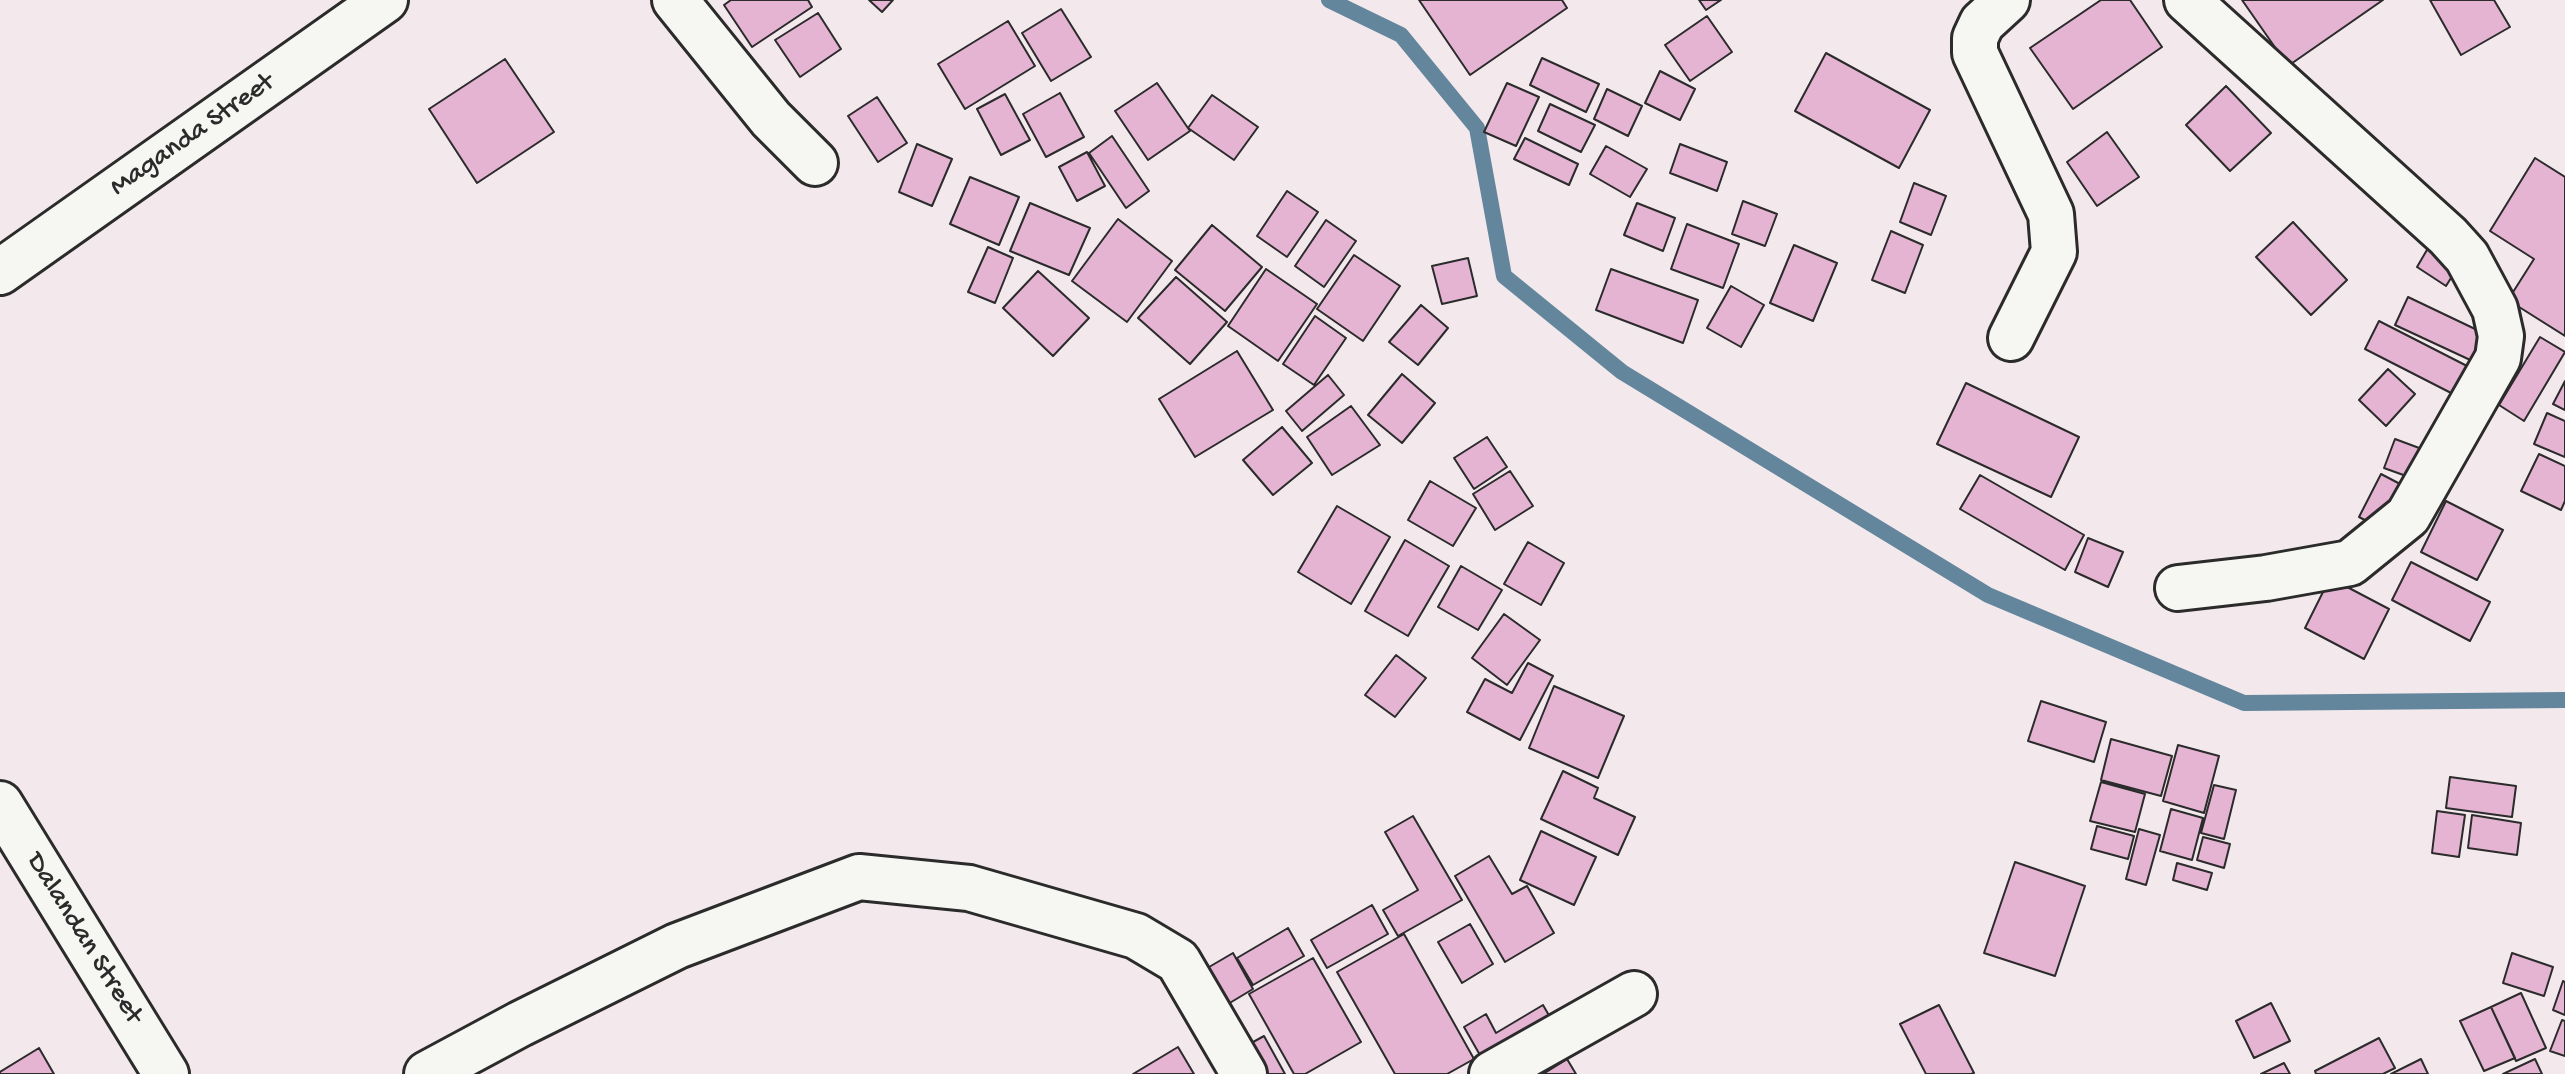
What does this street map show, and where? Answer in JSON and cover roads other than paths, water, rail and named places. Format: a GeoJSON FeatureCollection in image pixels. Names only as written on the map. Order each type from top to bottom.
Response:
{"type":"FeatureCollection","features":[{"type":"Feature","properties":{"kind":"street","name":"Maganda Street"},"geometry":{"type":"LineString","coordinates":[[0,272],[385,0]]}},
{"type":"Feature","properties":{"kind":"street"},"geometry":{"type":"LineString","coordinates":[[675,0],[771,119],[815,163]]}},
{"type":"Feature","properties":{"kind":"street"},"geometry":{"type":"LineString","coordinates":[[2178,588],[2266,578],[2350,563],[2408,516],[2498,358],[2501,336],[2495,309],[2467,257],[2448,236],[2187,0]]}},
{"type":"Feature","properties":{"kind":"street"},"geometry":{"type":"LineString","coordinates":[[1982,8],[1975,53],[2051,214],[2054,252],[2011,338]]}},
{"type":"Feature","properties":{"kind":"street","name":"Dalandan Street"},"geometry":{"type":"LineString","coordinates":[[0,804],[166,1074]]}},
{"type":"Feature","properties":{"kind":"street"},"geometry":{"type":"LineString","coordinates":[[427,1074],[677,946],[859,877],[969,888],[1136,936],[1178,961],[1244,1074]]}},
{"type":"Feature","properties":{"kind":"street"},"geometry":{"type":"LineString","coordinates":[[1492,1074],[1634,994]]}},
{"type":"Feature","properties":{"kind":"waterway"},"geometry":{"type":"LineString","coordinates":[[1329,0],[1401,35],[1477,128],[1504,276],[1622,372],[1988,595],[2244,703],[2565,700]]}}]}
